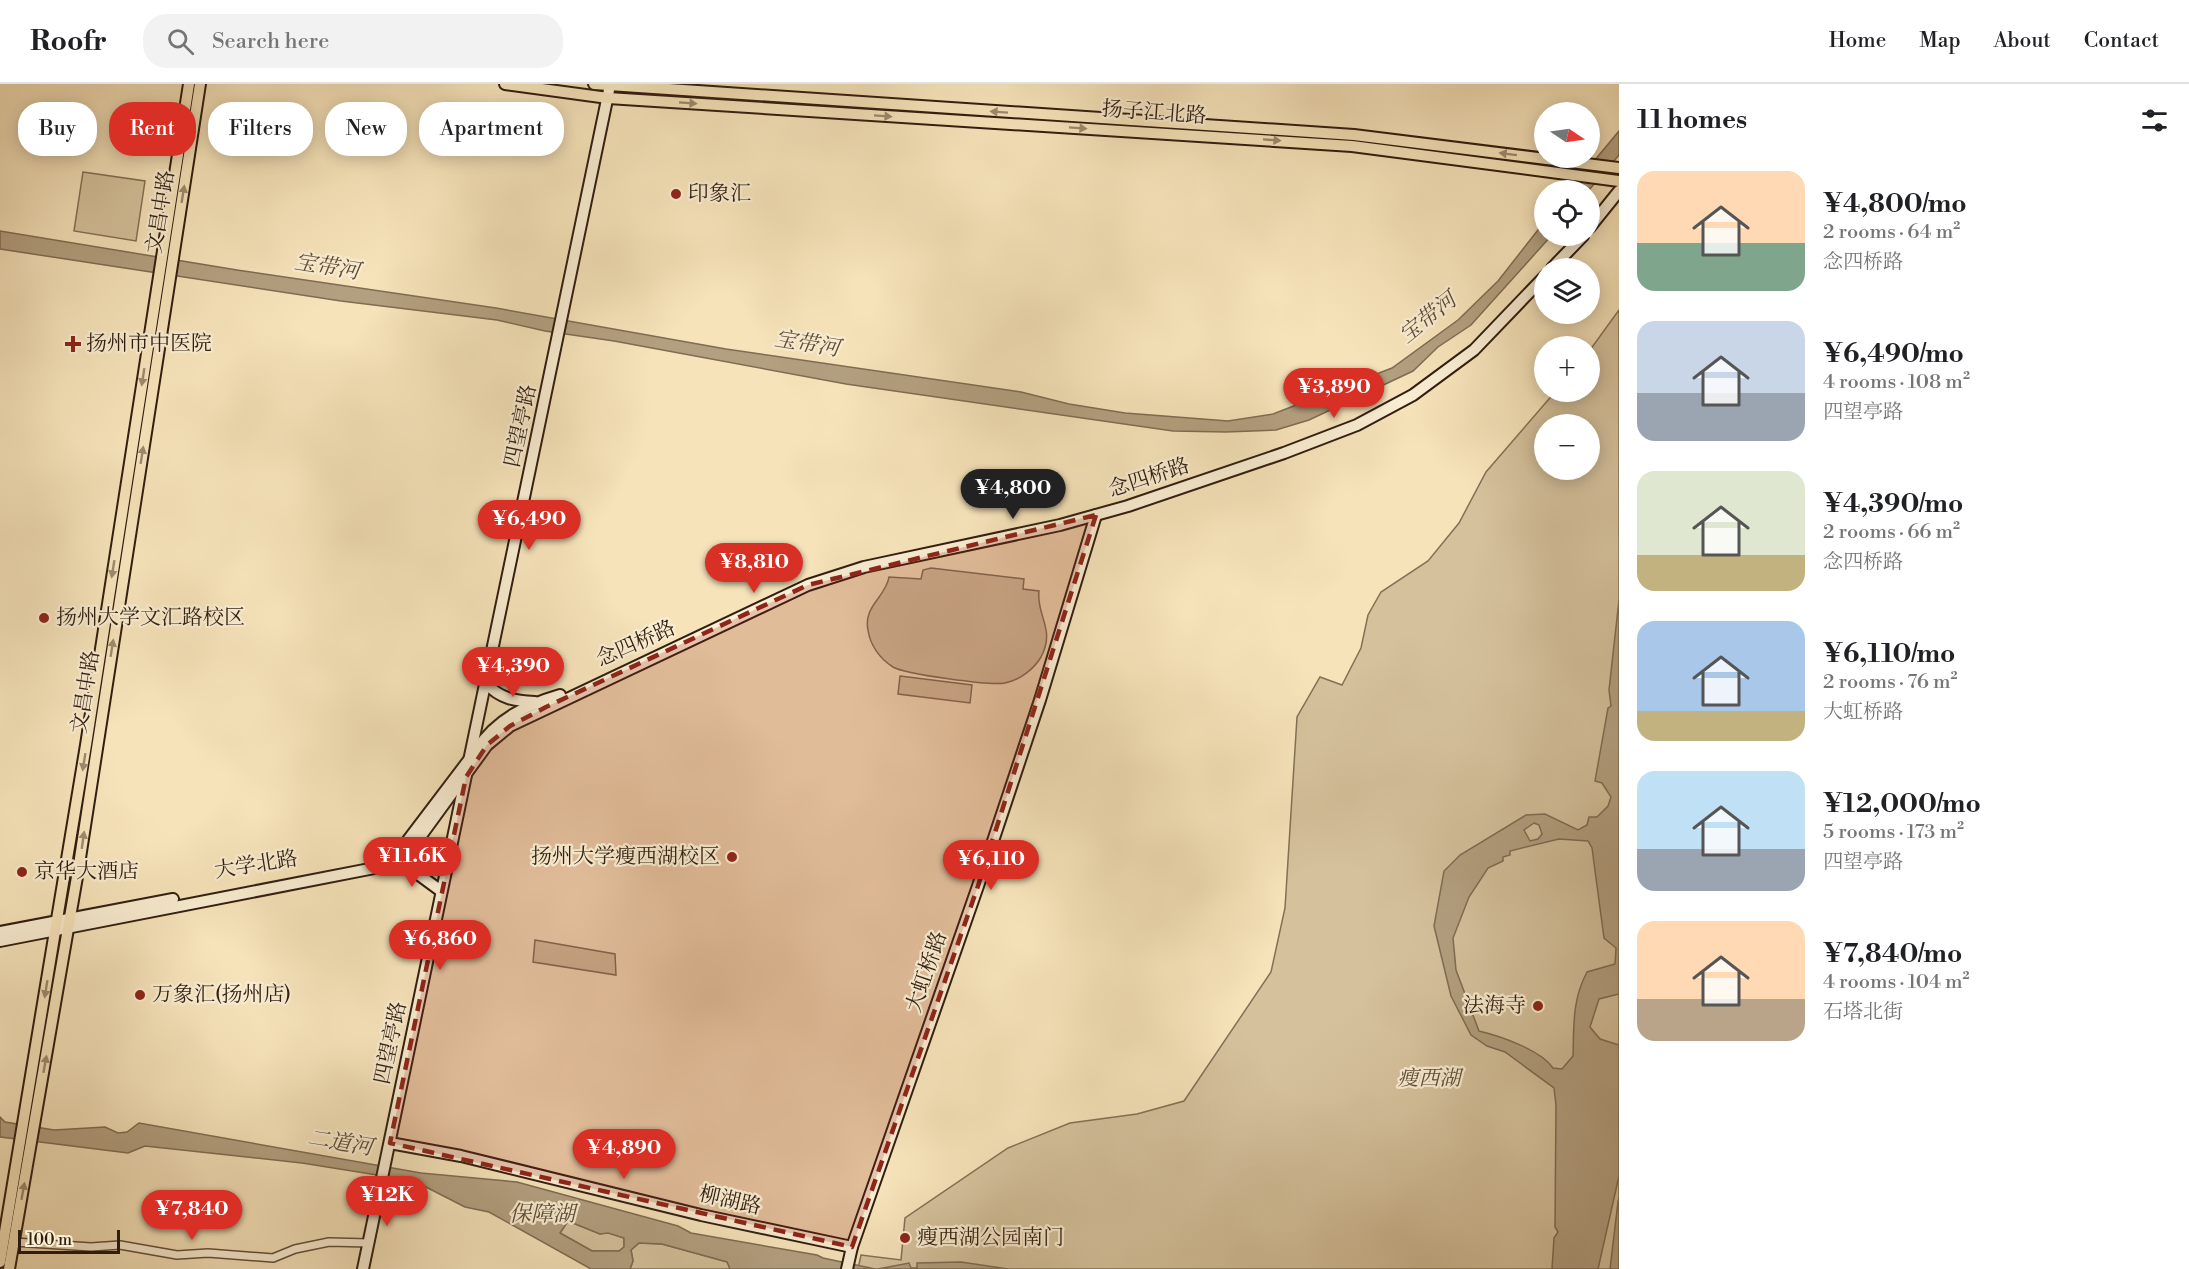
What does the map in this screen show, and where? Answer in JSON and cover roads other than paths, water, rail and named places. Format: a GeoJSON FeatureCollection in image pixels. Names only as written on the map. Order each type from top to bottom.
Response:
{"type":"FeatureCollection","features":[{"type":"Feature","properties":{"kind":"main road","name":"文昌中路"},"geometry":{"type":"LineString","coordinates":[[25,1146],[25,1112],[189,84]]}},
{"type":"Feature","properties":{"kind":"main road","name":"文昌中路"},"geometry":{"type":"LineString","coordinates":[[196,110],[201,84]]}},
{"type":"Feature","properties":{"kind":"main road"},"geometry":{"type":"LineString","coordinates":[[196,110],[205,84]]}},
{"type":"Feature","properties":{"kind":"main road","name":"扬子江北路"},"geometry":{"type":"LineString","coordinates":[[505,84],[608,98],[1352,146],[1619,181]]}},
{"type":"Feature","properties":{"kind":"main road","name":"扬子江北路"},"geometry":{"type":"LineString","coordinates":[[594,84],[1354,135],[1615,168]]}},
{"type":"Feature","properties":{"kind":"main road","name":"文昌中路"},"geometry":{"type":"LineString","coordinates":[[0,1262],[25,1146],[35,1121],[70,923],[189,156]]}},
{"type":"Feature","properties":{"kind":"main road","name":"文昌中路"},"geometry":{"type":"LineString","coordinates":[[6,1241],[9,1269]]}},
{"type":"Feature","properties":{"kind":"street","name":"四望亭路"},"geometry":{"type":"LineString","coordinates":[[363,1269],[441,891],[560,338],[610,85]]}},
{"type":"Feature","properties":{"kind":"street"},"geometry":{"type":"LineString","coordinates":[[1600,215],[1619,191]]}},
{"type":"Feature","properties":{"kind":"street"},"geometry":{"type":"LineString","coordinates":[[1562,258],[1573,246]]}},
{"type":"Feature","properties":{"kind":"street","name":"念四桥路"},"geometry":{"type":"LineString","coordinates":[[466,777],[487,745],[510,726],[808,585],[864,567],[1096,515],[1284,453],[1357,425],[1413,395],[1474,350],[1534,287]]}},
{"type":"Feature","properties":{"kind":"street","name":"大虹桥路"},"geometry":{"type":"LineString","coordinates":[[847,1269],[1040,700],[1096,515]]}},
{"type":"Feature","properties":{"kind":"street"},"geometry":{"type":"LineString","coordinates":[[487,684],[495,693],[512,701],[535,702]]}},
{"type":"Feature","properties":{"kind":"street","name":"念四桥路"},"geometry":{"type":"LineString","coordinates":[[471,758],[486,736],[505,719],[535,702],[589,687]]}},
{"type":"Feature","properties":{"kind":"street","name":"大学北路"},"geometry":{"type":"LineString","coordinates":[[0,941],[70,923],[331,872],[389,858],[402,848],[471,758]]}},
{"type":"Feature","properties":{"kind":"street","name":"大学北路"},"geometry":{"type":"LineString","coordinates":[[70,923],[390,865],[407,855],[466,777]]}},
{"type":"Feature","properties":{"kind":"street"},"geometry":{"type":"LineString","coordinates":[[390,865],[407,866],[441,891]]}},
{"type":"Feature","properties":{"kind":"street","name":"大学北路"},"geometry":{"type":"LineString","coordinates":[[0,932],[56,926]]}},
{"type":"Feature","properties":{"kind":"street","name":"柳湖路"},"geometry":{"type":"LineString","coordinates":[[390,1143],[483,1160],[851,1252]]}},
{"type":"Feature","properties":{"kind":"street"},"geometry":{"type":"LineString","coordinates":[[6,1241],[91,1247],[120,1245],[177,1254],[208,1253],[273,1258],[295,1249],[328,1242],[369,1243]]}},
{"type":"Feature","properties":{"kind":"water"},"geometry":{"type":"Polygon","coordinates":[[[1619,131],[1619,155],[1598,180],[1578,180],[1588,168],[1600,168],[1600,154],[1619,131]]]}},
{"type":"Feature","properties":{"kind":"water"},"geometry":{"type":"Polygon","coordinates":[[[0,231],[237,270],[496,308],[726,349],[1021,392],[1069,404],[1125,413],[1228,421],[1273,414],[1392,368],[1458,320],[1498,281],[1534,235],[1534,246],[1542,246],[1471,325],[1438,347],[1413,371],[1309,420],[1276,430],[1173,431],[846,384],[614,341],[545,331],[497,320],[341,301],[0,249],[0,231]]]}},
{"type":"Feature","properties":{"kind":"water"},"geometry":{"type":"Polygon","coordinates":[[[1619,600],[1619,994],[1599,999],[1590,1027],[1600,1039],[1619,1045],[1619,1176],[1598,1269],[1552,1269],[1554,1238],[1558,1232],[1555,1227],[1556,1105],[1554,1088],[1505,1052],[1487,1046],[1471,1035],[1451,996],[1434,926],[1444,871],[1460,855],[1526,815],[1545,814],[1578,830],[1587,825],[1589,817],[1597,817],[1608,806],[1611,797],[1602,783],[1595,781],[1608,708],[1611,706],[1609,690],[1619,600]],[[1534,823],[1524,830],[1530,841],[1538,839],[1542,834],[1539,825],[1534,823]],[[1559,839],[1510,851],[1510,855],[1503,857],[1503,861],[1488,868],[1469,897],[1453,938],[1456,970],[1479,1031],[1498,1036],[1530,1050],[1547,1061],[1553,1068],[1562,1069],[1573,1056],[1575,1013],[1582,982],[1587,972],[1615,964],[1616,948],[1604,938],[1592,848],[1588,841],[1559,839]]]}},
{"type":"Feature","properties":{"kind":"water","name":"保障湖"},"geometry":{"type":"Polygon","coordinates":[[[0,1117],[5,1122],[54,1130],[105,1127],[118,1133],[127,1132],[139,1123],[421,1173],[517,1182],[678,1226],[691,1233],[817,1255],[875,1269],[730,1269],[727,1262],[662,1244],[639,1243],[631,1250],[633,1261],[630,1269],[591,1269],[489,1212],[465,1207],[422,1185],[402,1179],[302,1163],[145,1146],[128,1153],[0,1137],[0,1117]],[[568,1221],[560,1233],[592,1251],[619,1251],[624,1247],[624,1238],[608,1233],[600,1234],[568,1221]]]}},
{"type":"Feature","properties":{"kind":"water"},"geometry":{"type":"Polygon","coordinates":[[[1619,1198],[1619,1269],[1610,1269],[1618,1202],[1619,1198]]]}},
{"type":"Feature","properties":{"kind":"water"},"geometry":{"type":"Polygon","coordinates":[[[961,1262],[1008,1269],[878,1269],[909,1263],[911,1268],[917,1268],[917,1263],[961,1262]]]}},
{"type":"Feature","properties":{"kind":"place","name":"印象汇"},"geometry":{"type":"Point","coordinates":[676,194]}},
{"type":"Feature","properties":{"kind":"place","name":"扬州市中医院"},"geometry":{"type":"Point","coordinates":[73,344]}},
{"type":"Feature","properties":{"kind":"place","name":"扬州大学文汇路校区"},"geometry":{"type":"Point","coordinates":[44,618]}},
{"type":"Feature","properties":{"kind":"place","name":"扬州大学瘦西湖校区"},"geometry":{"type":"Point","coordinates":[732,857]}},
{"type":"Feature","properties":{"kind":"place","name":"京华大酒店"},"geometry":{"type":"Point","coordinates":[22,872]}},
{"type":"Feature","properties":{"kind":"place","name":"万象汇(扬州店)"},"geometry":{"type":"Point","coordinates":[140,995]}},
{"type":"Feature","properties":{"kind":"place","name":"法海寺"},"geometry":{"type":"Point","coordinates":[1538,1006]}},
{"type":"Feature","properties":{"kind":"place","name":"瘦西湖公园南门"},"geometry":{"type":"Point","coordinates":[905,1238]}},
{"type":"Feature","properties":{"kind":"water label","name":"宝带河"},"geometry":{"type":"Point","coordinates":[327,267]}},
{"type":"Feature","properties":{"kind":"water label","name":"宝带河"},"geometry":{"type":"Point","coordinates":[1428,318]}},
{"type":"Feature","properties":{"kind":"water label","name":"宝带河"},"geometry":{"type":"Point","coordinates":[807,344]}},
{"type":"Feature","properties":{"kind":"water label","name":"二道河"},"geometry":{"type":"Point","coordinates":[340,1143]}},
{"type":"Feature","properties":{"kind":"park label","name":"瘦西湖"},"geometry":{"type":"Point","coordinates":[1429,1079]}}]}
